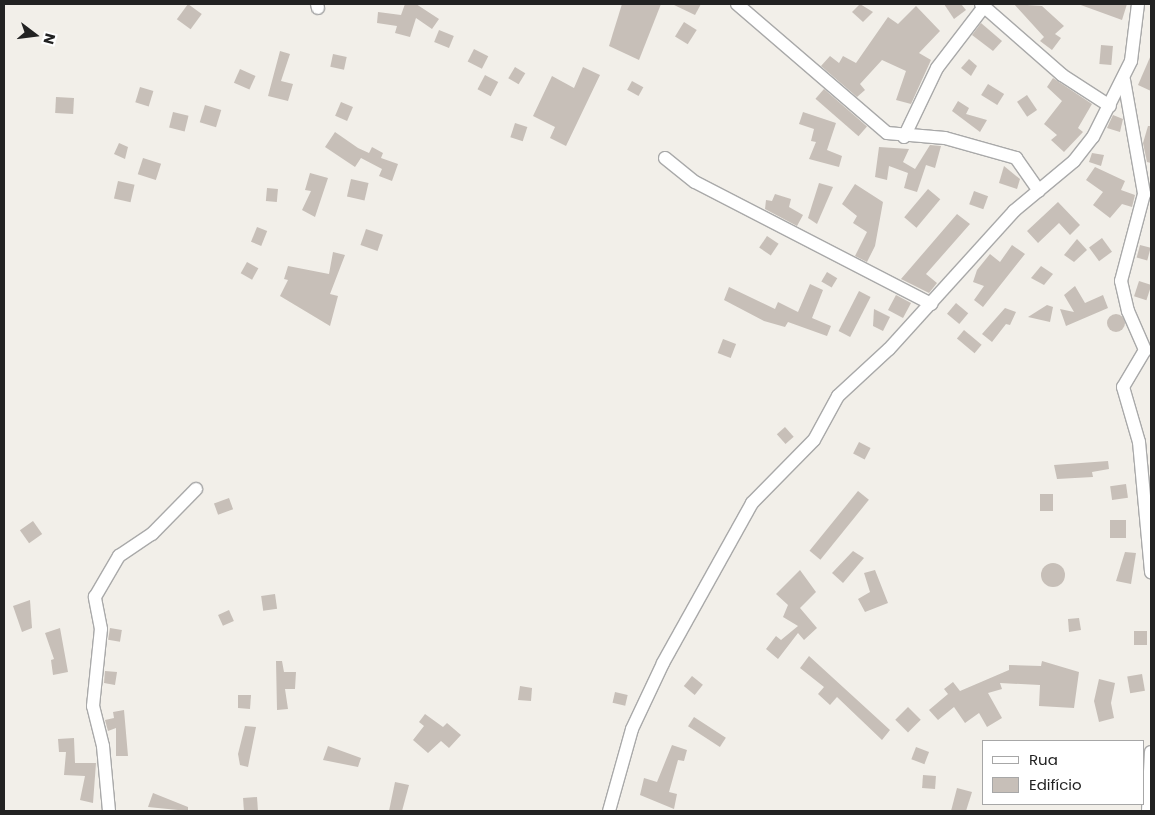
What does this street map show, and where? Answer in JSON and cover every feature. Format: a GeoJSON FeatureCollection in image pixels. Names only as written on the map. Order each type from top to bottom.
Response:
{"type":"FeatureCollection","features":[{"type":"Feature","properties":{"kind":"street"},"geometry":{"type":"LineString","coordinates":[[737,4],[874,125],[904,137],[945,138],[1016,158],[1039,191]]}},
{"type":"Feature","properties":{"kind":"street"},"geometry":{"type":"LineString","coordinates":[[609,811],[632,729],[663,663],[752,503],[814,440],[838,396],[930,304],[1014,210],[1074,161],[1110,106],[1124,80],[1138,4]]}},
{"type":"Feature","properties":{"kind":"street"},"geometry":{"type":"LineString","coordinates":[[904,137],[937,68],[982,6],[1062,75],[1110,106]]}},
{"type":"Feature","properties":{"kind":"street"},"geometry":{"type":"LineString","coordinates":[[1124,80],[1144,194],[1122,281],[1128,310],[1146,350],[1123,387],[1139,442],[1151,572]]}},
{"type":"Feature","properties":{"kind":"street"},"geometry":{"type":"LineString","coordinates":[[666,158],[695,182],[930,304]]}},
{"type":"Feature","properties":{"kind":"street"},"geometry":{"type":"LineString","coordinates":[[109,811],[103,746],[93,706],[100,629],[94,597],[121,555],[152,534],[196,489]]}},
{"type":"Feature","properties":{"kind":"street"},"geometry":{"type":"LineString","coordinates":[[1148,811],[1151,752]]}},
{"type":"Feature","properties":{"kind":"building"},"geometry":{"type":"Polygon","coordinates":[[[188,4],[202,14],[191,29],[177,19],[188,4]]]}},
{"type":"Feature","properties":{"kind":"building"},"geometry":{"type":"Polygon","coordinates":[[[405,4],[416,4],[439,19],[432,29],[416,18],[410,37],[395,33],[397,26],[377,23],[378,12],[401,15],[405,4]]]}},
{"type":"Feature","properties":{"kind":"building"},"geometry":{"type":"Polygon","coordinates":[[[622,4],[661,4],[639,60],[609,46],[622,4]]]}},
{"type":"Feature","properties":{"kind":"building"},"geometry":{"type":"Polygon","coordinates":[[[672,4],[701,4],[695,15],[672,4]]]}},
{"type":"Feature","properties":{"kind":"building"},"geometry":{"type":"Polygon","coordinates":[[[860,4],[873,12],[863,22],[852,12],[860,4]]]}},
{"type":"Feature","properties":{"kind":"building"},"geometry":{"type":"Polygon","coordinates":[[[944,4],[961,4],[966,10],[954,19],[944,4]]]}},
{"type":"Feature","properties":{"kind":"building"},"geometry":{"type":"Polygon","coordinates":[[[1014,4],[1042,6],[1064,26],[1055,34],[1061,38],[1052,50],[1040,41],[1044,37],[1014,4]]]}},
{"type":"Feature","properties":{"kind":"building"},"geometry":{"type":"Polygon","coordinates":[[[1078,4],[1127,4],[1122,20],[1078,4]]]}},
{"type":"Feature","properties":{"kind":"building"},"geometry":{"type":"Polygon","coordinates":[[[916,6],[940,31],[919,53],[931,60],[911,104],[896,100],[906,71],[882,60],[860,84],[865,90],[857,97],[821,66],[830,56],[839,63],[843,56],[856,63],[888,17],[898,24],[916,6]]]}},
{"type":"Feature","properties":{"kind":"building"},"geometry":{"type":"Polygon","coordinates":[[[684,22],[697,30],[688,44],[675,36],[684,22]]]}},
{"type":"Feature","properties":{"kind":"building"},"geometry":{"type":"Polygon","coordinates":[[[981,23],[1002,41],[993,51],[972,35],[981,23]]]}},
{"type":"Feature","properties":{"kind":"building"},"geometry":{"type":"Polygon","coordinates":[[[439,30],[454,36],[449,48],[434,42],[439,30]]]}},
{"type":"Feature","properties":{"kind":"building"},"geometry":{"type":"Polygon","coordinates":[[[1101,45],[1113,46],[1111,65],[1099,64],[1101,45]]]}},
{"type":"Feature","properties":{"kind":"building"},"geometry":{"type":"Polygon","coordinates":[[[474,49],[488,56],[482,69],[468,61],[474,49]]]}},
{"type":"Feature","properties":{"kind":"building"},"geometry":{"type":"Polygon","coordinates":[[[280,51],[290,54],[281,81],[293,84],[288,101],[268,96],[280,51]]]}},
{"type":"Feature","properties":{"kind":"building"},"geometry":{"type":"Polygon","coordinates":[[[333,54],[347,57],[344,70],[330,67],[333,54]]]}},
{"type":"Feature","properties":{"kind":"building"},"geometry":{"type":"Polygon","coordinates":[[[1151,55],[1151,91],[1138,85],[1151,55]]]}},
{"type":"Feature","properties":{"kind":"building"},"geometry":{"type":"Polygon","coordinates":[[[969,59],[977,66],[971,76],[961,68],[969,59]]]}},
{"type":"Feature","properties":{"kind":"building"},"geometry":{"type":"Polygon","coordinates":[[[515,67],[525,73],[519,84],[508,78],[515,67]]]}},
{"type":"Feature","properties":{"kind":"building"},"geometry":{"type":"Polygon","coordinates":[[[583,67],[600,75],[566,146],[550,138],[555,127],[533,116],[552,76],[574,88],[583,67]]]}},
{"type":"Feature","properties":{"kind":"building"},"geometry":{"type":"Polygon","coordinates":[[[240,69],[256,76],[249,90],[234,83],[240,69]]]}},
{"type":"Feature","properties":{"kind":"building"},"geometry":{"type":"Polygon","coordinates":[[[485,75],[498,82],[491,96],[477,89],[485,75]]]}},
{"type":"Feature","properties":{"kind":"building"},"geometry":{"type":"Polygon","coordinates":[[[1053,78],[1092,104],[1078,128],[1083,132],[1064,152],[1051,140],[1057,135],[1044,124],[1062,101],[1047,87],[1053,78]]]}},
{"type":"Feature","properties":{"kind":"building"},"geometry":{"type":"Polygon","coordinates":[[[632,81],[643,87],[639,96],[627,90],[632,81]]]}},
{"type":"Feature","properties":{"kind":"building"},"geometry":{"type":"Polygon","coordinates":[[[988,84],[1004,94],[997,105],[981,95],[988,84]]]}},
{"type":"Feature","properties":{"kind":"building"},"geometry":{"type":"Polygon","coordinates":[[[140,87],[153,91],[149,106],[135,102],[140,87]]]}},
{"type":"Feature","properties":{"kind":"building"},"geometry":{"type":"Polygon","coordinates":[[[824,89],[867,126],[858,136],[815,99],[824,89]]]}},
{"type":"Feature","properties":{"kind":"building"},"geometry":{"type":"Polygon","coordinates":[[[1027,95],[1037,110],[1027,117],[1017,102],[1027,95]]]}},
{"type":"Feature","properties":{"kind":"building"},"geometry":{"type":"Polygon","coordinates":[[[56,97],[74,98],[73,114],[55,113],[56,97]]]}},
{"type":"Feature","properties":{"kind":"building"},"geometry":{"type":"Polygon","coordinates":[[[958,101],[969,108],[966,114],[987,120],[980,132],[952,111],[958,101]]]}},
{"type":"Feature","properties":{"kind":"building"},"geometry":{"type":"Polygon","coordinates":[[[341,102],[353,107],[347,121],[335,116],[341,102]]]}},
{"type":"Feature","properties":{"kind":"building"},"geometry":{"type":"Polygon","coordinates":[[[205,105],[221,110],[216,127],[200,122],[205,105]]]}},
{"type":"Feature","properties":{"kind":"building"},"geometry":{"type":"Polygon","coordinates":[[[173,112],[189,116],[185,131],[169,128],[173,112]]]}},
{"type":"Feature","properties":{"kind":"building"},"geometry":{"type":"Polygon","coordinates":[[[803,112],[836,123],[827,150],[842,156],[839,167],[809,159],[816,142],[811,141],[814,129],[799,124],[803,112]]]}},
{"type":"Feature","properties":{"kind":"building"},"geometry":{"type":"Polygon","coordinates":[[[1113,115],[1123,119],[1120,132],[1107,128],[1113,115]]]}},
{"type":"Feature","properties":{"kind":"building"},"geometry":{"type":"Polygon","coordinates":[[[515,123],[527,127],[523,141],[510,137],[515,123]]]}},
{"type":"Feature","properties":{"kind":"building"},"geometry":{"type":"Polygon","coordinates":[[[1148,126],[1151,126],[1151,163],[1147,162],[1143,143],[1148,126]]]}},
{"type":"Feature","properties":{"kind":"building"},"geometry":{"type":"Polygon","coordinates":[[[335,132],[358,148],[369,153],[372,147],[383,153],[381,158],[398,164],[392,181],[379,176],[382,169],[361,158],[355,167],[325,147],[335,132]]]}},
{"type":"Feature","properties":{"kind":"building"},"geometry":{"type":"Polygon","coordinates":[[[119,143],[128,147],[125,159],[114,154],[119,143]]]}},
{"type":"Feature","properties":{"kind":"building"},"geometry":{"type":"Polygon","coordinates":[[[930,145],[941,146],[935,168],[926,165],[917,192],[904,188],[908,173],[889,166],[887,180],[875,177],[879,147],[909,149],[903,162],[915,169],[930,145]]]}},
{"type":"Feature","properties":{"kind":"building"},"geometry":{"type":"Polygon","coordinates":[[[1092,153],[1104,155],[1101,166],[1089,162],[1092,153]]]}},
{"type":"Feature","properties":{"kind":"building"},"geometry":{"type":"Polygon","coordinates":[[[143,158],[161,164],[156,180],[138,174],[143,158]]]}},
{"type":"Feature","properties":{"kind":"building"},"geometry":{"type":"Polygon","coordinates":[[[1004,166],[1020,179],[1017,189],[999,183],[1004,166]]]}},
{"type":"Feature","properties":{"kind":"building"},"geometry":{"type":"Polygon","coordinates":[[[1095,167],[1125,181],[1121,190],[1135,195],[1132,207],[1122,204],[1110,218],[1093,205],[1103,192],[1086,180],[1095,167]]]}},
{"type":"Feature","properties":{"kind":"building"},"geometry":{"type":"Polygon","coordinates":[[[310,173],[328,178],[315,217],[302,210],[311,191],[305,190],[310,173]]]}},
{"type":"Feature","properties":{"kind":"building"},"geometry":{"type":"Polygon","coordinates":[[[351,179],[369,183],[364,201],[347,197],[351,179]]]}},
{"type":"Feature","properties":{"kind":"building"},"geometry":{"type":"Polygon","coordinates":[[[118,181],[135,185],[131,202],[114,199],[118,181]]]}},
{"type":"Feature","properties":{"kind":"building"},"geometry":{"type":"Polygon","coordinates":[[[819,183],[833,187],[817,224],[808,218],[819,183]]]}},
{"type":"Feature","properties":{"kind":"building"},"geometry":{"type":"Polygon","coordinates":[[[855,184],[883,202],[875,246],[867,262],[855,256],[867,232],[853,223],[857,216],[842,204],[855,184]]]}},
{"type":"Feature","properties":{"kind":"building"},"geometry":{"type":"Polygon","coordinates":[[[267,188],[278,189],[277,202],[266,201],[267,188]]]}},
{"type":"Feature","properties":{"kind":"building"},"geometry":{"type":"Polygon","coordinates":[[[928,189],[940,199],[916,228],[904,217],[928,189]]]}},
{"type":"Feature","properties":{"kind":"building"},"geometry":{"type":"Polygon","coordinates":[[[974,191],[988,196],[983,209],[969,204],[974,191]]]}},
{"type":"Feature","properties":{"kind":"building"},"geometry":{"type":"Polygon","coordinates":[[[775,194],[791,199],[789,207],[803,215],[797,226],[765,209],[766,200],[772,201],[775,194]]]}},
{"type":"Feature","properties":{"kind":"building"},"geometry":{"type":"Polygon","coordinates":[[[1058,202],[1080,225],[1070,235],[1059,223],[1038,243],[1027,231],[1058,202]]]}},
{"type":"Feature","properties":{"kind":"building"},"geometry":{"type":"Polygon","coordinates":[[[957,214],[970,224],[926,274],[937,283],[929,293],[901,279],[957,214]]]}},
{"type":"Feature","properties":{"kind":"building"},"geometry":{"type":"Polygon","coordinates":[[[257,227],[267,231],[261,246],[251,242],[257,227]]]}},
{"type":"Feature","properties":{"kind":"building"},"geometry":{"type":"Polygon","coordinates":[[[366,229],[383,235],[377,251],[360,245],[366,229]]]}},
{"type":"Feature","properties":{"kind":"building"},"geometry":{"type":"Polygon","coordinates":[[[767,236],[779,244],[771,255],[759,248],[767,236]]]}},
{"type":"Feature","properties":{"kind":"building"},"geometry":{"type":"Polygon","coordinates":[[[1102,238],[1112,252],[1099,261],[1089,247],[1102,238]]]}},
{"type":"Feature","properties":{"kind":"building"},"geometry":{"type":"Polygon","coordinates":[[[1077,239],[1087,250],[1074,262],[1064,255],[1077,239]]]}},
{"type":"Feature","properties":{"kind":"building"},"geometry":{"type":"Polygon","coordinates":[[[1012,245],[1025,254],[983,307],[974,300],[984,286],[973,282],[977,270],[990,254],[1000,262],[1012,245]]]}},
{"type":"Feature","properties":{"kind":"building"},"geometry":{"type":"Polygon","coordinates":[[[1140,245],[1151,248],[1147,260],[1137,258],[1140,245]]]}},
{"type":"Feature","properties":{"kind":"building"},"geometry":{"type":"Polygon","coordinates":[[[333,252],[345,255],[330,294],[338,296],[330,326],[280,296],[288,280],[284,279],[288,266],[329,274],[333,252]]]}},
{"type":"Feature","properties":{"kind":"building"},"geometry":{"type":"Polygon","coordinates":[[[247,262],[258,268],[252,280],[241,273],[247,262]]]}},
{"type":"Feature","properties":{"kind":"building"},"geometry":{"type":"Polygon","coordinates":[[[1041,266],[1053,274],[1044,285],[1031,278],[1041,266]]]}},
{"type":"Feature","properties":{"kind":"building"},"geometry":{"type":"Polygon","coordinates":[[[827,272],[837,278],[832,288],[821,281],[827,272]]]}},
{"type":"Feature","properties":{"kind":"building"},"geometry":{"type":"Polygon","coordinates":[[[1139,281],[1151,285],[1146,300],[1134,296],[1139,281]]]}},
{"type":"Feature","properties":{"kind":"building"},"geometry":{"type":"Polygon","coordinates":[[[810,284],[823,290],[812,318],[831,326],[827,336],[788,322],[785,327],[764,321],[724,300],[729,287],[775,309],[778,302],[798,312],[810,284]]]}},
{"type":"Feature","properties":{"kind":"building"},"geometry":{"type":"Polygon","coordinates":[[[1075,286],[1085,303],[1103,295],[1108,308],[1066,326],[1060,309],[1074,312],[1064,295],[1075,286]]]}},
{"type":"Feature","properties":{"kind":"building"},"geometry":{"type":"Polygon","coordinates":[[[859,291],[871,297],[850,337],[839,331],[859,291]]]}},
{"type":"Feature","properties":{"kind":"building"},"geometry":{"type":"Polygon","coordinates":[[[896,295],[911,303],[903,318],[888,310],[896,295]]]}},
{"type":"Feature","properties":{"kind":"building"},"geometry":{"type":"Polygon","coordinates":[[[956,303],[968,313],[959,324],[947,314],[956,303]]]}},
{"type":"Feature","properties":{"kind":"building"},"geometry":{"type":"Polygon","coordinates":[[[1047,305],[1053,307],[1050,322],[1028,317],[1047,305]]]}},
{"type":"Feature","properties":{"kind":"building"},"geometry":{"type":"Polygon","coordinates":[[[1005,308],[1016,312],[1010,325],[1006,324],[992,342],[982,334],[1005,308]]]}},
{"type":"Feature","properties":{"kind":"building"},"geometry":{"type":"Polygon","coordinates":[[[874,309],[890,317],[883,331],[873,326],[874,309]]]}},
{"type":"Feature","properties":{"kind":"building"},"geometry":{"type":"Polygon","coordinates":[[[1116,314],[1122,317],[1125,323],[1122,329],[1116,332],[1110,329],[1107,323],[1110,317],[1116,314]]]}},
{"type":"Feature","properties":{"kind":"building"},"geometry":{"type":"Polygon","coordinates":[[[964,330],[982,345],[975,353],[957,338],[964,330]]]}},
{"type":"Feature","properties":{"kind":"building"},"geometry":{"type":"Polygon","coordinates":[[[723,339],[736,344],[731,358],[718,353],[723,339]]]}},
{"type":"Feature","properties":{"kind":"building"},"geometry":{"type":"Polygon","coordinates":[[[785,427],[794,437],[786,444],[777,434],[785,427]]]}},
{"type":"Feature","properties":{"kind":"building"},"geometry":{"type":"Polygon","coordinates":[[[859,442],[871,448],[865,459],[853,454],[859,442]]]}},
{"type":"Feature","properties":{"kind":"building"},"geometry":{"type":"Polygon","coordinates":[[[1108,461],[1109,469],[1092,472],[1093,477],[1057,479],[1054,465],[1108,461]]]}},
{"type":"Feature","properties":{"kind":"building"},"geometry":{"type":"Polygon","coordinates":[[[1126,484],[1128,498],[1112,500],[1110,486],[1126,484]]]}},
{"type":"Feature","properties":{"kind":"building"},"geometry":{"type":"Polygon","coordinates":[[[858,491],[869,500],[820,560],[810,551],[858,491]]]}},
{"type":"Feature","properties":{"kind":"building"},"geometry":{"type":"Polygon","coordinates":[[[1040,494],[1053,494],[1053,511],[1040,511],[1040,494]]]}},
{"type":"Feature","properties":{"kind":"building"},"geometry":{"type":"Polygon","coordinates":[[[229,498],[233,509],[218,515],[214,503],[229,498]]]}},
{"type":"Feature","properties":{"kind":"building"},"geometry":{"type":"Polygon","coordinates":[[[1110,520],[1126,520],[1126,538],[1110,538],[1110,520]]]}},
{"type":"Feature","properties":{"kind":"building"},"geometry":{"type":"Polygon","coordinates":[[[33,521],[42,534],[29,543],[20,530],[33,521]]]}},
{"type":"Feature","properties":{"kind":"building"},"geometry":{"type":"Polygon","coordinates":[[[853,551],[864,558],[843,583],[832,573],[853,551]]]}},
{"type":"Feature","properties":{"kind":"building"},"geometry":{"type":"Polygon","coordinates":[[[1125,552],[1136,553],[1131,584],[1116,581],[1125,552]]]}},
{"type":"Feature","properties":{"kind":"building"},"geometry":{"type":"Polygon","coordinates":[[[1053,563],[1058,564],[1064,570],[1064,580],[1058,586],[1053,587],[1048,586],[1042,580],[1041,575],[1042,570],[1048,564],[1053,563]]]}},
{"type":"Feature","properties":{"kind":"building"},"geometry":{"type":"Polygon","coordinates":[[[800,570],[816,592],[800,608],[817,628],[804,640],[798,633],[778,659],[766,649],[776,636],[781,640],[798,626],[783,617],[788,605],[776,594],[800,570]]]}},
{"type":"Feature","properties":{"kind":"building"},"geometry":{"type":"Polygon","coordinates":[[[875,570],[888,603],[865,612],[858,599],[870,592],[864,573],[875,570]]]}},
{"type":"Feature","properties":{"kind":"building"},"geometry":{"type":"Polygon","coordinates":[[[275,594],[277,609],[263,611],[261,596],[275,594]]]}},
{"type":"Feature","properties":{"kind":"building"},"geometry":{"type":"Polygon","coordinates":[[[30,600],[32,628],[22,632],[13,606],[30,600]]]}},
{"type":"Feature","properties":{"kind":"building"},"geometry":{"type":"Polygon","coordinates":[[[229,610],[234,621],[223,626],[218,615],[229,610]]]}},
{"type":"Feature","properties":{"kind":"building"},"geometry":{"type":"Polygon","coordinates":[[[1079,618],[1081,630],[1069,632],[1068,619],[1079,618]]]}},
{"type":"Feature","properties":{"kind":"building"},"geometry":{"type":"Polygon","coordinates":[[[60,628],[68,672],[53,675],[51,660],[54,659],[45,633],[60,628]]]}},
{"type":"Feature","properties":{"kind":"building"},"geometry":{"type":"Polygon","coordinates":[[[110,628],[122,630],[120,642],[108,640],[110,628]]]}},
{"type":"Feature","properties":{"kind":"building"},"geometry":{"type":"Polygon","coordinates":[[[1134,631],[1147,631],[1147,645],[1134,645],[1134,631]]]}},
{"type":"Feature","properties":{"kind":"building"},"geometry":{"type":"Polygon","coordinates":[[[809,656],[890,730],[882,740],[837,697],[830,705],[818,694],[824,687],[800,668],[809,656]]]}},
{"type":"Feature","properties":{"kind":"building"},"geometry":{"type":"Polygon","coordinates":[[[276,661],[282,661],[284,672],[296,672],[295,689],[285,689],[288,709],[277,710],[276,661]]]}},
{"type":"Feature","properties":{"kind":"building"},"geometry":{"type":"Polygon","coordinates":[[[1042,661],[1079,672],[1074,708],[1039,706],[1040,685],[1000,683],[1002,689],[988,693],[1002,718],[987,727],[979,713],[965,723],[954,707],[938,720],[929,710],[948,694],[944,689],[953,682],[960,691],[1009,670],[1009,665],[1041,666],[1042,661]]]}},
{"type":"Feature","properties":{"kind":"building"},"geometry":{"type":"Polygon","coordinates":[[[105,671],[117,672],[115,685],[104,683],[105,671]]]}},
{"type":"Feature","properties":{"kind":"building"},"geometry":{"type":"Polygon","coordinates":[[[1142,674],[1145,691],[1130,693],[1127,677],[1142,674]]]}},
{"type":"Feature","properties":{"kind":"building"},"geometry":{"type":"Polygon","coordinates":[[[692,676],[703,685],[695,695],[684,686],[692,676]]]}},
{"type":"Feature","properties":{"kind":"building"},"geometry":{"type":"Polygon","coordinates":[[[1099,679],[1115,683],[1111,703],[1114,718],[1099,722],[1094,701],[1099,679]]]}},
{"type":"Feature","properties":{"kind":"building"},"geometry":{"type":"Polygon","coordinates":[[[520,686],[532,688],[531,701],[518,700],[520,686]]]}},
{"type":"Feature","properties":{"kind":"building"},"geometry":{"type":"Polygon","coordinates":[[[615,692],[628,695],[625,706],[613,703],[615,692]]]}},
{"type":"Feature","properties":{"kind":"building"},"geometry":{"type":"Polygon","coordinates":[[[238,695],[251,695],[250,709],[238,708],[238,695]]]}},
{"type":"Feature","properties":{"kind":"building"},"geometry":{"type":"Polygon","coordinates":[[[908,707],[921,720],[908,732],[895,720],[908,707]]]}},
{"type":"Feature","properties":{"kind":"building"},"geometry":{"type":"Polygon","coordinates":[[[124,710],[128,756],[116,756],[116,728],[108,731],[105,720],[114,718],[113,712],[124,710]]]}},
{"type":"Feature","properties":{"kind":"building"},"geometry":{"type":"Polygon","coordinates":[[[425,714],[443,727],[447,723],[461,735],[449,748],[441,741],[428,753],[413,740],[424,726],[419,722],[425,714]]]}},
{"type":"Feature","properties":{"kind":"building"},"geometry":{"type":"Polygon","coordinates":[[[694,717],[726,738],[720,747],[688,726],[694,717]]]}},
{"type":"Feature","properties":{"kind":"building"},"geometry":{"type":"Polygon","coordinates":[[[245,726],[256,727],[248,767],[240,765],[238,754],[245,726]]]}},
{"type":"Feature","properties":{"kind":"building"},"geometry":{"type":"Polygon","coordinates":[[[74,738],[75,763],[96,763],[93,803],[80,800],[85,776],[64,775],[66,752],[59,752],[58,739],[74,738]]]}},
{"type":"Feature","properties":{"kind":"building"},"geometry":{"type":"Polygon","coordinates":[[[672,745],[687,750],[684,761],[678,760],[669,792],[677,794],[674,809],[640,795],[644,778],[657,782],[672,745]]]}},
{"type":"Feature","properties":{"kind":"building"},"geometry":{"type":"Polygon","coordinates":[[[328,746],[361,758],[358,767],[323,760],[328,746]]]}},
{"type":"Feature","properties":{"kind":"building"},"geometry":{"type":"Polygon","coordinates":[[[916,747],[929,752],[924,764],[911,759],[916,747]]]}},
{"type":"Feature","properties":{"kind":"building"},"geometry":{"type":"Polygon","coordinates":[[[923,775],[936,776],[935,789],[922,788],[923,775]]]}},
{"type":"Feature","properties":{"kind":"building"},"geometry":{"type":"Polygon","coordinates":[[[395,782],[409,785],[402,811],[389,811],[395,782]]]}},
{"type":"Feature","properties":{"kind":"building"},"geometry":{"type":"Polygon","coordinates":[[[957,788],[972,792],[966,811],[951,811],[957,788]]]}},
{"type":"Feature","properties":{"kind":"building"},"geometry":{"type":"Polygon","coordinates":[[[153,793],[188,807],[188,811],[148,807],[153,793]]]}},
{"type":"Feature","properties":{"kind":"building"},"geometry":{"type":"Polygon","coordinates":[[[257,797],[258,811],[244,811],[243,798],[257,797]]]}}]}
